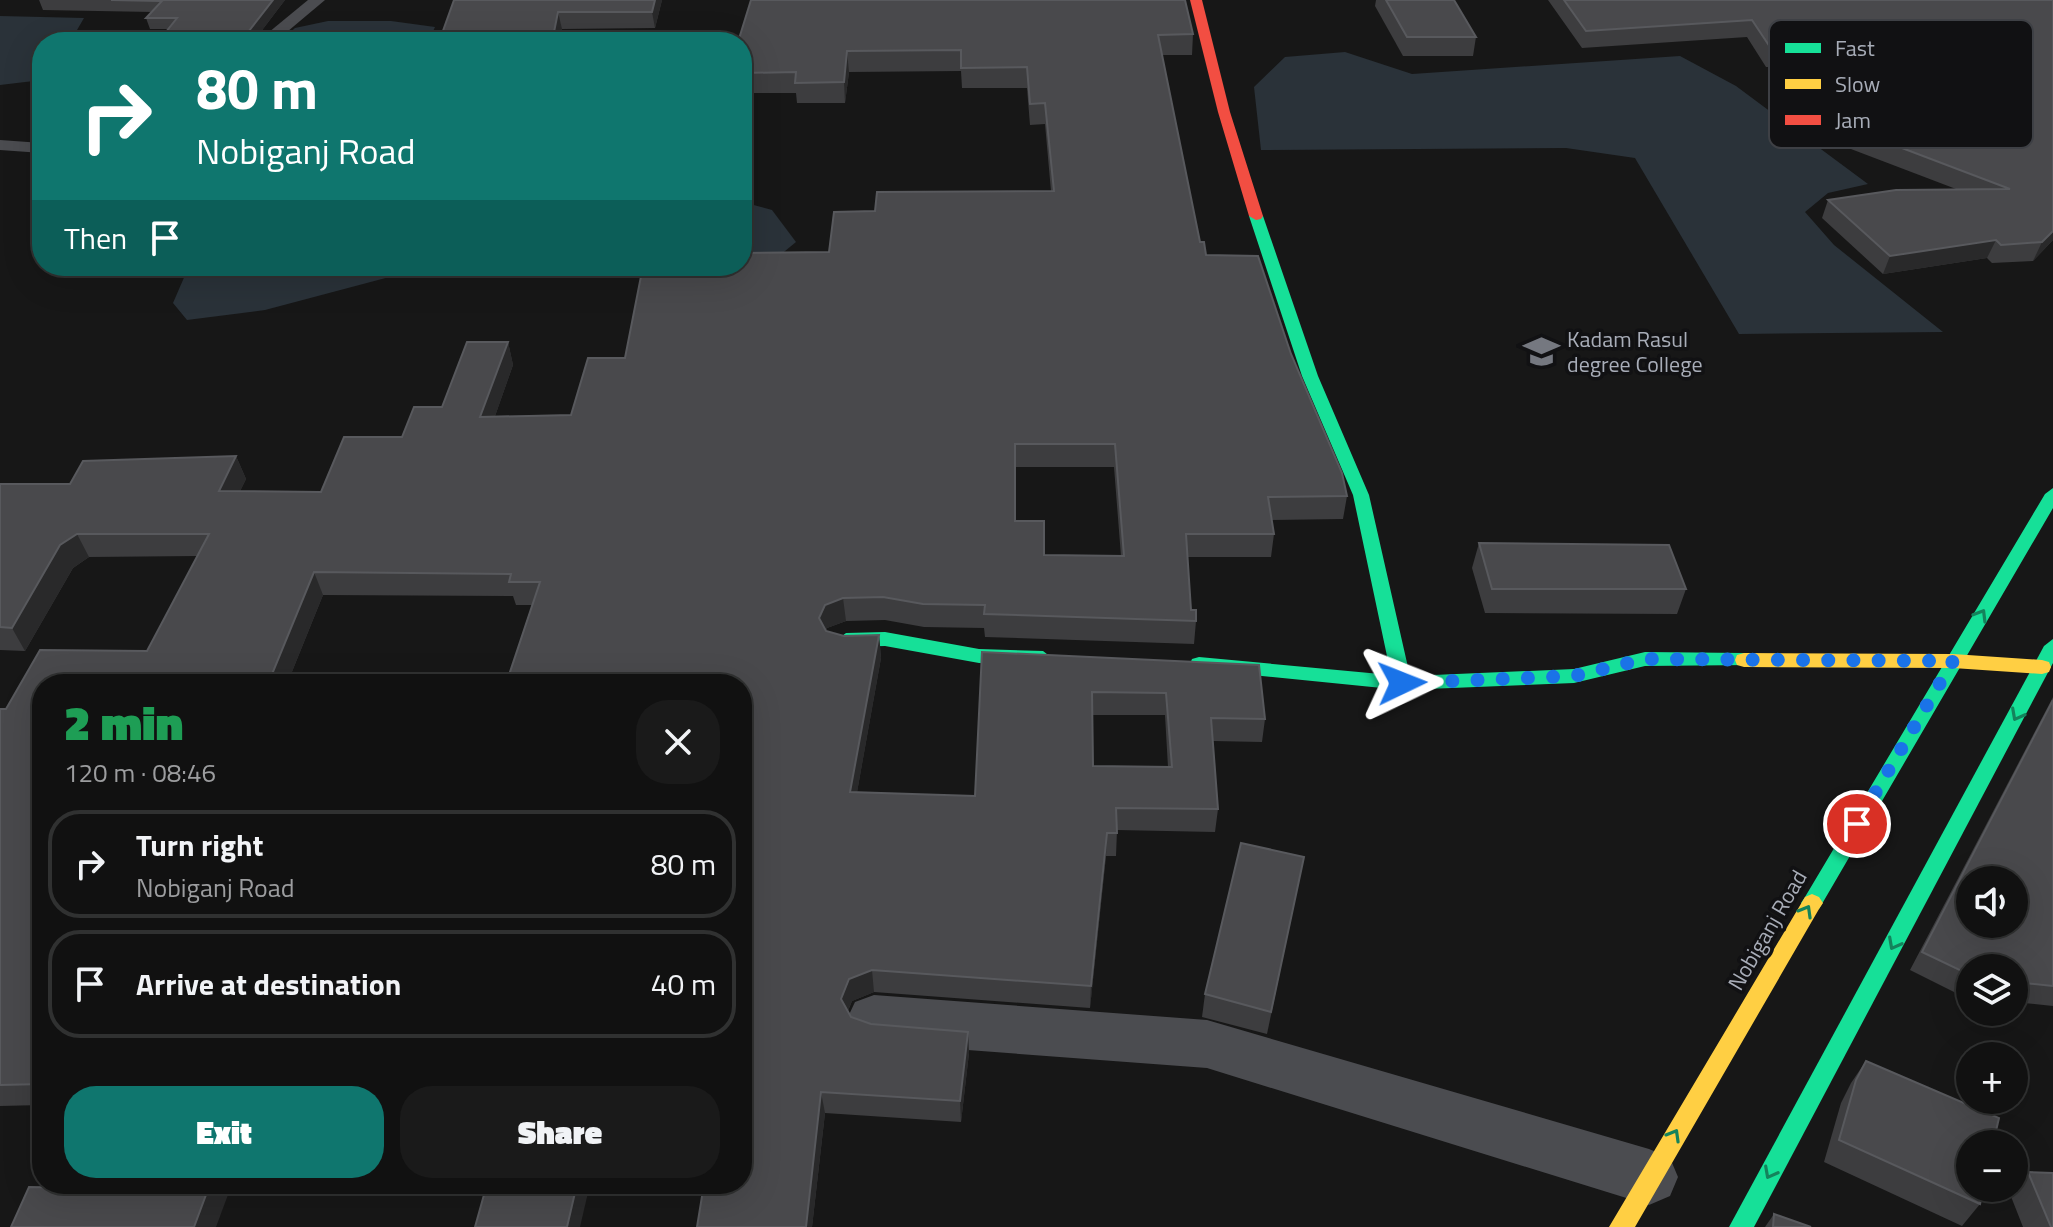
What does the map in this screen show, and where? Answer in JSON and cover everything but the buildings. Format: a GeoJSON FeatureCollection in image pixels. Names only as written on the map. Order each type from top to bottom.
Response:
{"type":"FeatureCollection","features":[{"type":"Feature","properties":{"kind":"street"},"geometry":{"type":"LineString","coordinates":[[1196,0],[1224,112],[1270,259],[1310,376],[1361,495],[1402,683]]}},
{"type":"Feature","properties":{"kind":"street","name":"Nobiganj Road"},"geometry":{"type":"LineString","coordinates":[[1621,1227],[2053,494]]}},
{"type":"Feature","properties":{"kind":"street"},"geometry":{"type":"LineString","coordinates":[[846,640],[885,639],[979,656],[1067,659]]}},
{"type":"Feature","properties":{"kind":"street"},"geometry":{"type":"LineString","coordinates":[[1741,1227],[2053,646]]}},
{"type":"Feature","properties":{"kind":"street"},"geometry":{"type":"LineString","coordinates":[[1185,663],[1402,683],[1574,676],[1645,659],[1953,661],[2042,667]]}},
{"type":"Feature","properties":{"kind":"street"},"geometry":{"type":"LineString","coordinates":[[874,1019],[1207,1044],[1649,1177]]}},
{"type":"Feature","properties":{"kind":"lane"},"geometry":{"type":"LineString","coordinates":[[277,32],[317,0]]}},
{"type":"Feature","properties":{"kind":"lane"},"geometry":{"type":"LineString","coordinates":[[0,145],[32,147]]}},
{"type":"Feature","properties":{"kind":"shaded area"},"geometry":{"type":"Polygon","coordinates":[[[0,16],[84,18],[76,32],[32,32],[32,81],[0,85],[0,16]]]}},
{"type":"Feature","properties":{"kind":"shaded area"},"geometry":{"type":"Polygon","coordinates":[[[328,21],[391,21],[435,27],[433,32],[290,32],[295,28],[328,21]]]}},
{"type":"Feature","properties":{"kind":"shaded area"},"geometry":{"type":"Polygon","coordinates":[[[1345,52],[1412,74],[1680,56],[1736,86],[1769,110],[1769,148],[1820,148],[1868,184],[1828,193],[1805,212],[1834,245],[1943,332],[1739,334],[1635,158],[1566,148],[1261,150],[1254,87],[1285,57],[1345,52]]]}},
{"type":"Feature","properties":{"kind":"shaded area"},"geometry":{"type":"Polygon","coordinates":[[[752,205],[772,210],[796,242],[768,265],[752,265],[752,205]]]}},
{"type":"Feature","properties":{"kind":"shaded area"},"geometry":{"type":"Polygon","coordinates":[[[185,276],[393,276],[265,310],[187,320],[173,303],[185,276]]]}},
{"type":"Feature","properties":{"kind":"traffic: fast"},"geometry":{"type":"LineString","coordinates":[[1256,216],[1310,376],[1361,495],[1402,683]]}},
{"type":"Feature","properties":{"kind":"traffic: fast"},"geometry":{"type":"LineString","coordinates":[[1812,903],[2053,494]]}},
{"type":"Feature","properties":{"kind":"traffic: fast"},"geometry":{"type":"LineString","coordinates":[[846,640],[885,639],[979,656],[1043,658]]}},
{"type":"Feature","properties":{"kind":"traffic: fast"},"geometry":{"type":"LineString","coordinates":[[1741,1227],[2053,646]]}},
{"type":"Feature","properties":{"kind":"traffic: fast"},"geometry":{"type":"LineString","coordinates":[[1199,664],[1402,683],[1574,676],[1645,659],[1744,660]]}},
{"type":"Feature","properties":{"kind":"traffic: slow"},"geometry":{"type":"LineString","coordinates":[[1744,660],[1953,661],[2042,667]]}},
{"type":"Feature","properties":{"kind":"traffic: slow"},"geometry":{"type":"LineString","coordinates":[[1621,1227],[1812,903]]}},
{"type":"Feature","properties":{"kind":"traffic: jam"},"geometry":{"type":"LineString","coordinates":[[1196,0],[1224,112],[1256,216]]}},
{"type":"Feature","properties":{"kind":"place","name":"Kadam Rasul degree College"},"geometry":{"type":"Point","coordinates":[1541,352]}},
{"type":"Feature","properties":{"kind":"route"},"geometry":{"type":"LineString","coordinates":[[1402,683],[1574,676],[1645,659],[1953,661],[1857,824]]}}]}
